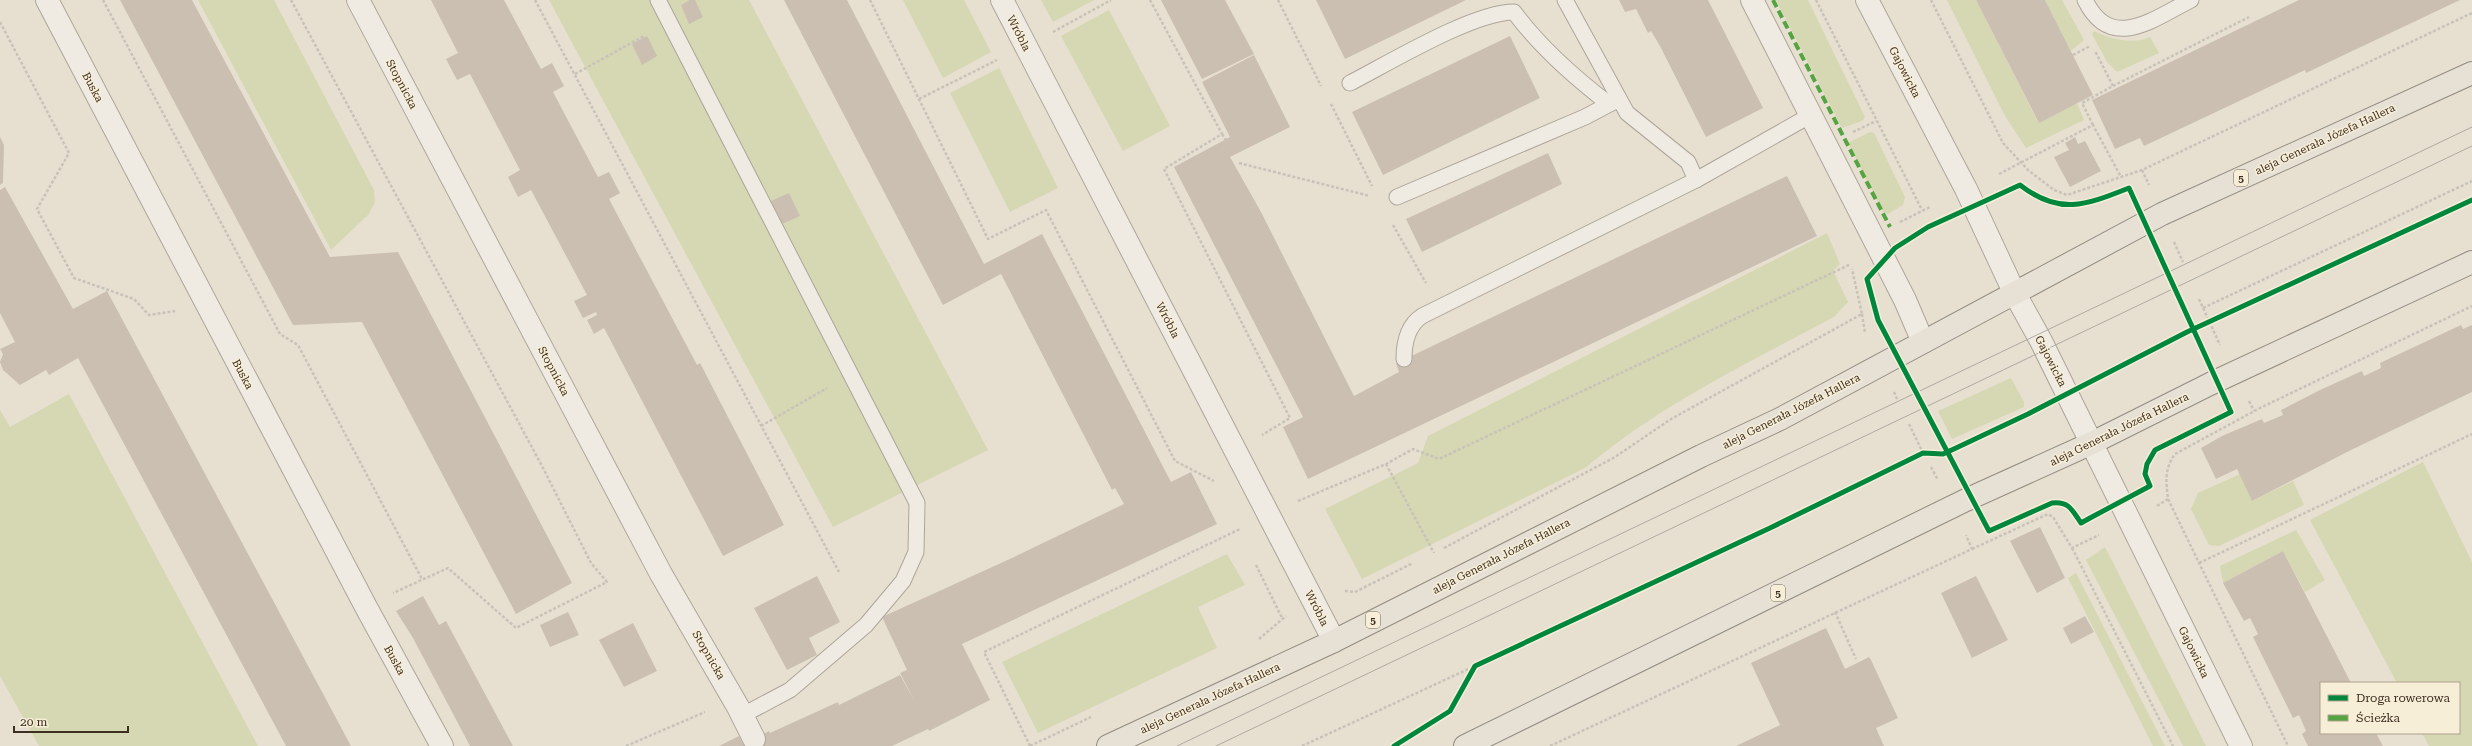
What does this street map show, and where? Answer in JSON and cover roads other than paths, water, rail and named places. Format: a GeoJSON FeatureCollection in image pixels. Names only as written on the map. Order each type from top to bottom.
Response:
{"type":"FeatureCollection","features":[{"type":"Feature","properties":{"kind":"main road","name":"aleja Generała Józefa Hallera"},"geometry":{"type":"LineString","coordinates":[[1108,746],[1334,641],[1700,456],[1780,419],[2016,294],[2162,214],[2472,72]]}},
{"type":"Feature","properties":{"kind":"main road","name":"aleja Generała Józefa Hallera"},"geometry":{"type":"LineString","coordinates":[[1465,746],[1966,500],[2092,443],[2210,384],[2472,262]]}},
{"type":"Feature","properties":{"kind":"street","name":"Buska"},"geometry":{"type":"LineString","coordinates":[[47,0],[366,607],[442,746]]}},
{"type":"Feature","properties":{"kind":"street","name":"Stopnicka"},"geometry":{"type":"LineString","coordinates":[[358,0],[661,574],[743,715],[754,739]]}},
{"type":"Feature","properties":{"kind":"street","name":"Wróbla"},"geometry":{"type":"LineString","coordinates":[[1002,0],[1334,641]]}},
{"type":"Feature","properties":{"kind":"street"},"geometry":{"type":"LineString","coordinates":[[1752,0],[1905,300],[1923,342]]}},
{"type":"Feature","properties":{"kind":"street","name":"Gajowicka"},"geometry":{"type":"LineString","coordinates":[[1867,0],[1966,190],[2016,294],[2092,443],[2241,746]]}},
{"type":"Feature","properties":{"kind":"lane"},"geometry":{"type":"LineString","coordinates":[[658,0],[917,503],[916,552],[903,581],[866,625],[786,694],[743,715]]}},
{"type":"Feature","properties":{"kind":"lane"},"geometry":{"type":"LineString","coordinates":[[1566,0],[1614,102]]}},
{"type":"Feature","properties":{"kind":"lane"},"geometry":{"type":"LineString","coordinates":[[2085,0],[2092,15],[2101,23],[2115,28],[2127,28],[2146,23],[2191,0]]}},
{"type":"Feature","properties":{"kind":"lane"},"geometry":{"type":"LineString","coordinates":[[1350,83],[1449,32],[1502,12],[1514,12],[1525,27],[1582,83],[1614,102],[1688,162],[1696,180]]}},
{"type":"Feature","properties":{"kind":"lane"},"geometry":{"type":"LineString","coordinates":[[1396,196],[1585,117],[1614,102]]}},
{"type":"Feature","properties":{"kind":"lane"},"geometry":{"type":"LineString","coordinates":[[1404,359],[1404,347],[1410,329],[1416,320],[1696,180],[1811,115]]}},
{"type":"Feature","properties":{"kind":"tram line"},"geometry":{"type":"LineString","coordinates":[[1177,746],[2472,127]]}},
{"type":"Feature","properties":{"kind":"tram line"},"geometry":{"type":"LineString","coordinates":[[1216,746],[2472,146]]}}]}
